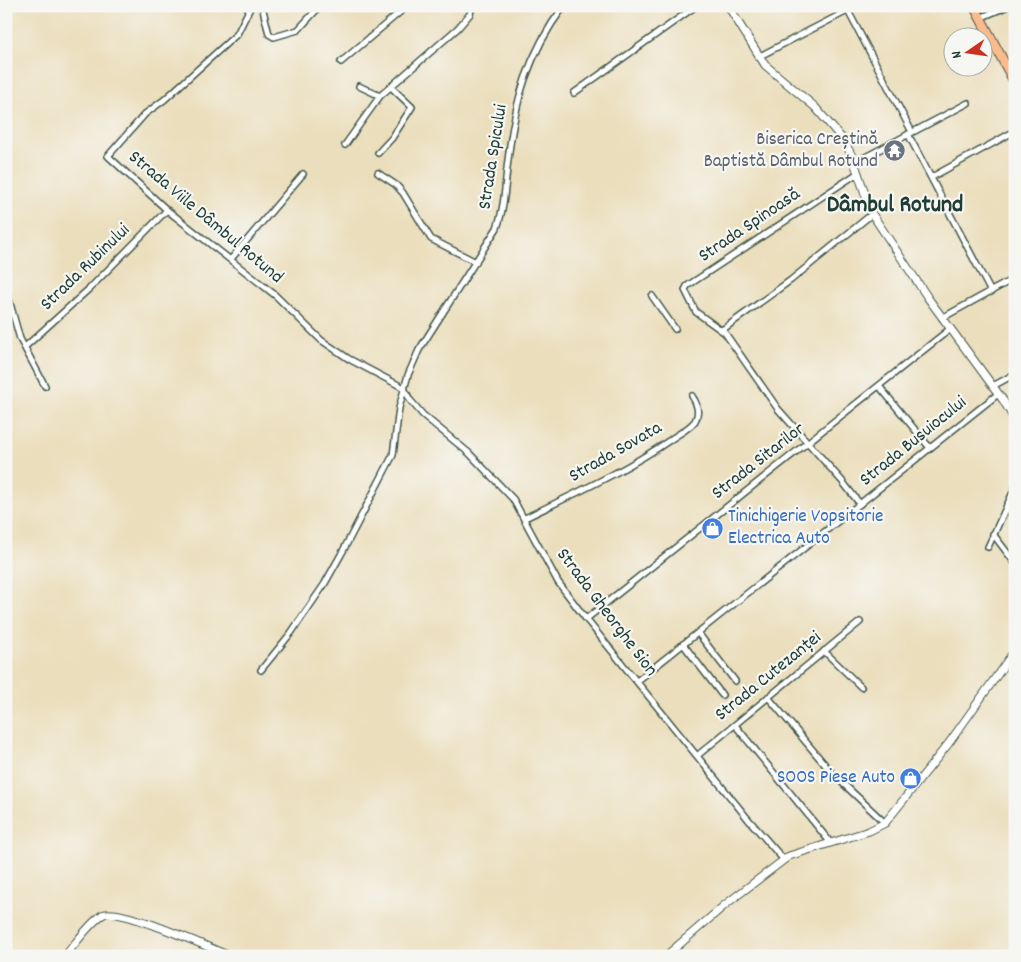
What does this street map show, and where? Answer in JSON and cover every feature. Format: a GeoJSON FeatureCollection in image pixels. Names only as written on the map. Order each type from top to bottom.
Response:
{"type":"FeatureCollection","features":[{"type":"Feature","properties":{"kind":"main road"},"geometry":{"type":"LineString","coordinates":[[974,6],[1015,83]]}},
{"type":"Feature","properties":{"kind":"street","name":"Strada Viile Dâmbul Rotund"},"geometry":{"type":"LineString","coordinates":[[251,6],[237,34],[164,100],[145,114],[108,156],[167,210],[295,312],[334,350],[404,388]]}},
{"type":"Feature","properties":{"kind":"street"},"geometry":{"type":"LineString","coordinates":[[262,6],[271,36],[298,30],[320,6]]}},
{"type":"Feature","properties":{"kind":"street"},"geometry":{"type":"LineString","coordinates":[[341,62],[406,6]]}},
{"type":"Feature","properties":{"kind":"street","name":"Strada Spicului"},"geometry":{"type":"LineString","coordinates":[[261,670],[291,633],[324,585],[390,460],[404,388],[419,350],[497,228],[503,211],[512,133],[526,72],[540,40],[564,6]]}},
{"type":"Feature","properties":{"kind":"street"},"geometry":{"type":"LineString","coordinates":[[574,93],[696,6]]}},
{"type":"Feature","properties":{"kind":"street"},"geometry":{"type":"LineString","coordinates":[[737,6],[729,8],[758,57],[773,73],[815,107],[844,141],[858,173],[872,214],[942,318],[1015,420]]}},
{"type":"Feature","properties":{"kind":"street"},"geometry":{"type":"LineString","coordinates":[[758,57],[858,6]]}},
{"type":"Feature","properties":{"kind":"street"},"geometry":{"type":"LineString","coordinates":[[980,18],[1008,6]]}},
{"type":"Feature","properties":{"kind":"street"},"geometry":{"type":"LineString","coordinates":[[345,145],[380,96],[458,28],[470,14],[472,7]]}},
{"type":"Feature","properties":{"kind":"street"},"geometry":{"type":"LineString","coordinates":[[848,11],[991,292]]}},
{"type":"Feature","properties":{"kind":"street"},"geometry":{"type":"LineString","coordinates":[[359,86],[380,96]]}},
{"type":"Feature","properties":{"kind":"street"},"geometry":{"type":"LineString","coordinates":[[378,153],[392,138],[412,107],[391,87]]}},
{"type":"Feature","properties":{"kind":"street"},"geometry":{"type":"LineString","coordinates":[[854,163],[968,103]]}},
{"type":"Feature","properties":{"kind":"street"},"geometry":{"type":"LineString","coordinates":[[932,176],[1015,131]]}},
{"type":"Feature","properties":{"kind":"street"},"geometry":{"type":"LineString","coordinates":[[378,173],[396,185],[431,239],[476,262]]}},
{"type":"Feature","properties":{"kind":"street","name":"Strada Spinoasă"},"geometry":{"type":"LineString","coordinates":[[722,330],[699,315],[692,307],[685,289],[858,173]]}},
{"type":"Feature","properties":{"kind":"street"},"geometry":{"type":"LineString","coordinates":[[231,260],[302,174]]}},
{"type":"Feature","properties":{"kind":"street","name":"Strada Rubinului"},"geometry":{"type":"LineString","coordinates":[[26,346],[90,288],[167,210]]}},
{"type":"Feature","properties":{"kind":"street"},"geometry":{"type":"LineString","coordinates":[[860,504],[778,409],[722,330],[791,280],[872,214]]}},
{"type":"Feature","properties":{"kind":"street"},"geometry":{"type":"LineString","coordinates":[[942,318],[1015,278]]}},
{"type":"Feature","properties":{"kind":"street"},"geometry":{"type":"LineString","coordinates":[[6,289],[14,324],[45,386]]}},
{"type":"Feature","properties":{"kind":"street"},"geometry":{"type":"LineString","coordinates":[[652,296],[675,329]]}},
{"type":"Feature","properties":{"kind":"street","name":"Strada Sitarilor"},"geometry":{"type":"LineString","coordinates":[[586,619],[950,329]]}},
{"type":"Feature","properties":{"kind":"street"},"geometry":{"type":"LineString","coordinates":[[992,386],[1015,374]]}},
{"type":"Feature","properties":{"kind":"street"},"geometry":{"type":"LineString","coordinates":[[878,386],[930,448]]}},
{"type":"Feature","properties":{"kind":"street","name":"Strada Gheorghe Sion"},"geometry":{"type":"LineString","coordinates":[[404,388],[410,400],[423,415],[469,453],[513,499],[558,582],[748,819],[784,860]]}},
{"type":"Feature","properties":{"kind":"street","name":"Strada Busuiocului"},"geometry":{"type":"LineString","coordinates":[[637,681],[998,394]]}},
{"type":"Feature","properties":{"kind":"street","name":"Strada Sovata"},"geometry":{"type":"LineString","coordinates":[[525,518],[631,465],[688,428],[696,419],[698,413],[692,396]]}},
{"type":"Feature","properties":{"kind":"street"},"geometry":{"type":"LineString","coordinates":[[988,547],[1015,488]]}},
{"type":"Feature","properties":{"kind":"street"},"geometry":{"type":"LineString","coordinates":[[1007,505],[1015,523]]}},
{"type":"Feature","properties":{"kind":"street"},"geometry":{"type":"LineString","coordinates":[[993,534],[1015,563]]}},
{"type":"Feature","properties":{"kind":"street","name":"Strada Cutezanței"},"geometry":{"type":"LineString","coordinates":[[698,755],[860,622]]}},
{"type":"Feature","properties":{"kind":"street"},"geometry":{"type":"LineString","coordinates":[[698,633],[735,681]]}},
{"type":"Feature","properties":{"kind":"street"},"geometry":{"type":"LineString","coordinates":[[683,644],[722,695]]}},
{"type":"Feature","properties":{"kind":"street"},"geometry":{"type":"LineString","coordinates":[[824,651],[861,687]]}},
{"type":"Feature","properties":{"kind":"street"},"geometry":{"type":"LineString","coordinates":[[666,956],[726,904],[795,853],[869,831],[885,823],[945,748],[1014,652]]}},
{"type":"Feature","properties":{"kind":"street"},"geometry":{"type":"LineString","coordinates":[[768,697],[832,773],[885,823]]}},
{"type":"Feature","properties":{"kind":"street"},"geometry":{"type":"LineString","coordinates":[[735,725],[830,842]]}},
{"type":"Feature","properties":{"kind":"street"},"geometry":{"type":"LineString","coordinates":[[65,956],[92,924],[102,914],[108,912],[130,916],[209,952],[230,956]]}},
{"type":"Feature","properties":{"kind":"place","name":"Biserica Creștină Baptistă Dâmbul Rotund"},"geometry":{"type":"Point","coordinates":[894,151]}},
{"type":"Feature","properties":{"kind":"place","name":"Tinichigerie Vopsitorie Electrica Auto"},"geometry":{"type":"Point","coordinates":[712,528]}},
{"type":"Feature","properties":{"kind":"place","name":"SOOS Piese Auto"},"geometry":{"type":"Point","coordinates":[911,778]}},
{"type":"Feature","properties":{"kind":"district","name":"Dâmbul Rotund"},"geometry":{"type":"Point","coordinates":[895,206]}}]}
